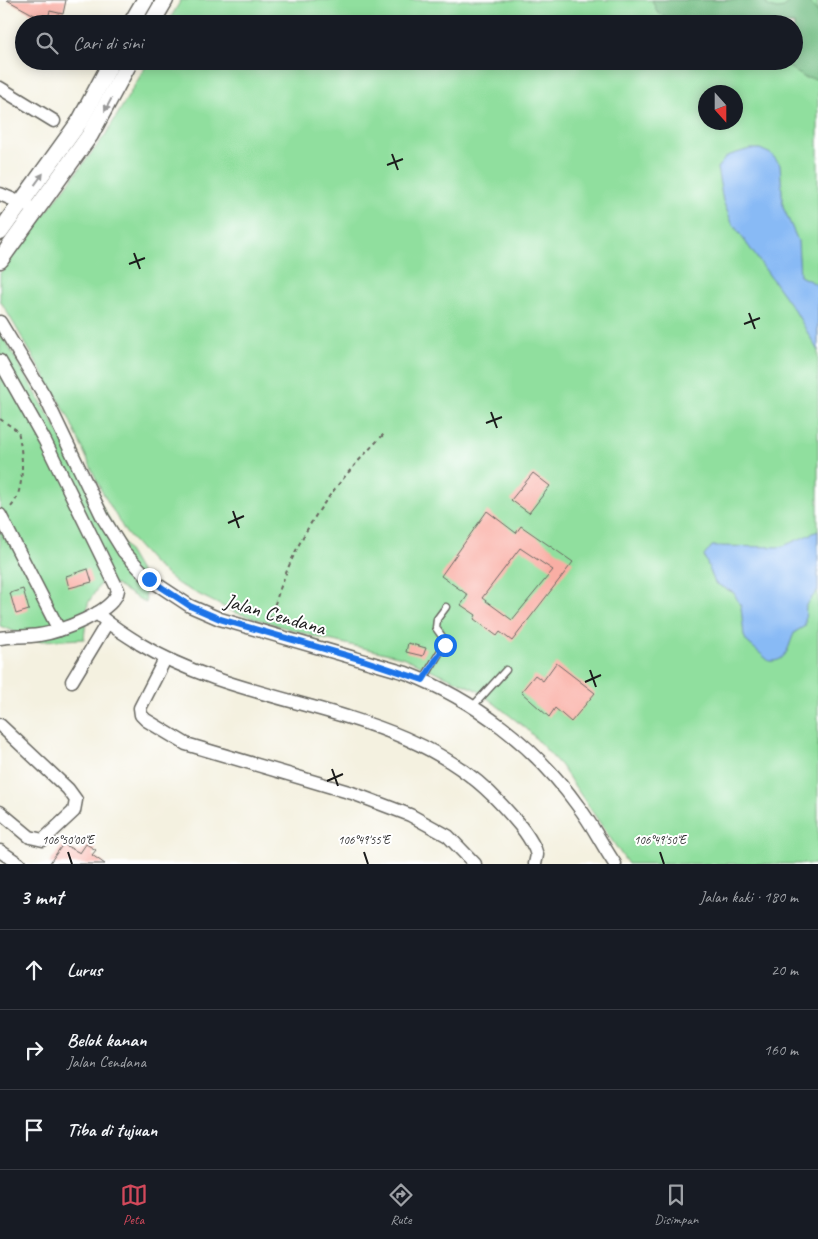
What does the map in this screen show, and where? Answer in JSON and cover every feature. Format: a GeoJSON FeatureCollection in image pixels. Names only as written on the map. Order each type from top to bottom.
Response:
{"type":"FeatureCollection","features":[{"type":"Feature","properties":{"kind":"street"},"geometry":{"type":"LineString","coordinates":[[136,15],[145,0]]}},
{"type":"Feature","properties":{"kind":"street"},"geometry":{"type":"LineString","coordinates":[[156,15],[165,0]]}},
{"type":"Feature","properties":{"kind":"street"},"geometry":{"type":"LineString","coordinates":[[0,260],[107,70]]}},
{"type":"Feature","properties":{"kind":"street"},"geometry":{"type":"LineString","coordinates":[[0,232],[29,207],[100,118],[125,70]]}},
{"type":"Feature","properties":{"kind":"street"},"geometry":{"type":"LineString","coordinates":[[0,88],[54,121]]}},
{"type":"Feature","properties":{"kind":"street"},"geometry":{"type":"LineString","coordinates":[[0,194],[29,207]]}},
{"type":"Feature","properties":{"kind":"street","name":"Jalan Cendana"},"geometry":{"type":"LineString","coordinates":[[0,322],[44,395],[103,518],[135,565],[149,579],[190,606],[220,619],[370,662],[423,680],[473,706],[520,741],[565,789],[578,805],[615,864]]}},
{"type":"Feature","properties":{"kind":"street"},"geometry":{"type":"LineString","coordinates":[[0,361],[45,441],[78,512],[117,586],[117,594],[114,600],[97,613],[59,630],[39,635],[0,638]]}},
{"type":"Feature","properties":{"kind":"street"},"geometry":{"type":"LineString","coordinates":[[1,516],[59,630]]}},
{"type":"Feature","properties":{"kind":"street"},"geometry":{"type":"LineString","coordinates":[[97,613],[107,623],[165,659],[219,680],[392,732],[434,751],[474,778],[509,813],[536,849],[538,855],[536,864]]}},
{"type":"Feature","properties":{"kind":"street"},"geometry":{"type":"LineString","coordinates":[[72,681],[107,623]]}},
{"type":"Feature","properties":{"kind":"street"},"geometry":{"type":"LineString","coordinates":[[165,659],[140,708],[141,715],[146,720],[186,744],[352,793],[410,815],[448,836],[475,864]]}},
{"type":"Feature","properties":{"kind":"street"},"geometry":{"type":"LineString","coordinates":[[0,725],[68,789],[76,800],[74,810],[43,840],[30,837],[0,812]]}},
{"type":"Feature","properties":{"kind":"street"},"geometry":{"type":"LineString","coordinates":[[0,851],[19,864]]}},
{"type":"Feature","properties":{"kind":"lane"},"geometry":{"type":"LineString","coordinates":[[423,680],[446,642],[436,628],[437,619],[446,607]]}},
{"type":"Feature","properties":{"kind":"lane"},"geometry":{"type":"LineString","coordinates":[[473,706],[506,670]]}},
{"type":"Feature","properties":{"kind":"path"},"geometry":{"type":"LineString","coordinates":[[0,419],[18,431],[22,450],[19,494],[15,502],[1,516]]}},
{"type":"Feature","properties":{"kind":"path"},"geometry":{"type":"LineString","coordinates":[[267,632],[285,573],[306,528],[330,494],[386,433]]}},
{"type":"Feature","properties":{"kind":"green space"},"geometry":{"type":"Polygon","coordinates":[[[181,0],[818,0],[818,864],[628,864],[561,766],[527,729],[477,690],[402,657],[316,637],[234,612],[178,584],[153,563],[126,533],[101,490],[68,416],[0,300],[0,273],[106,134],[144,70],[803,70],[803,15],[172,15],[181,0]]]}},
{"type":"Feature","properties":{"kind":"green space"},"geometry":{"type":"Polygon","coordinates":[[[652,0],[764,0],[769,7],[777,9],[784,8],[789,0],[807,0],[818,12],[818,79],[805,78],[793,70],[803,70],[803,15],[661,15],[657,12],[652,0]]]}},
{"type":"Feature","properties":{"kind":"green space"},"geometry":{"type":"Polygon","coordinates":[[[0,332],[144,578],[146,603],[104,578],[88,603],[84,639],[39,641],[0,626],[0,332]]]}},
{"type":"Feature","properties":{"kind":"water"},"geometry":{"type":"Polygon","coordinates":[[[750,149],[760,149],[771,154],[780,164],[783,207],[798,241],[800,276],[818,285],[818,351],[797,314],[732,223],[723,201],[717,168],[727,156],[750,149]]]}},
{"type":"Feature","properties":{"kind":"water"},"geometry":{"type":"Polygon","coordinates":[[[818,531],[818,590],[806,605],[805,626],[795,632],[787,651],[781,659],[769,661],[747,642],[744,636],[741,607],[734,593],[715,583],[704,556],[712,546],[781,547],[818,531]]]}},
{"type":"Feature","properties":{"kind":"building"},"geometry":{"type":"Polygon","coordinates":[[[7,0],[66,0],[63,14],[50,11],[49,15],[34,15],[7,0]]]}},
{"type":"Feature","properties":{"kind":"building"},"geometry":{"type":"Polygon","coordinates":[[[533,473],[550,486],[529,513],[511,500],[533,473]]]}},
{"type":"Feature","properties":{"kind":"building"},"geometry":{"type":"Polygon","coordinates":[[[487,511],[516,533],[521,526],[573,562],[512,641],[500,632],[497,636],[474,619],[476,615],[461,605],[468,595],[441,576],[487,511]],[[520,548],[482,598],[512,620],[553,570],[520,548]]]}},
{"type":"Feature","properties":{"kind":"building"},"geometry":{"type":"Polygon","coordinates":[[[88,569],[92,582],[69,588],[66,576],[88,569]]]}},
{"type":"Feature","properties":{"kind":"building"},"geometry":{"type":"Polygon","coordinates":[[[23,589],[29,610],[16,614],[10,593],[23,589]]]}},
{"type":"Feature","properties":{"kind":"building"},"geometry":{"type":"Polygon","coordinates":[[[408,643],[426,648],[423,656],[406,652],[408,643]]]}},
{"type":"Feature","properties":{"kind":"building"},"geometry":{"type":"Polygon","coordinates":[[[556,663],[595,693],[571,722],[555,708],[549,717],[521,692],[535,675],[543,681],[556,663]]]}},
{"type":"Feature","properties":{"kind":"building"},"geometry":{"type":"Polygon","coordinates":[[[63,844],[80,853],[86,844],[96,850],[92,855],[105,864],[49,864],[63,844]]]}},
{"type":"Feature","properties":{"kind":"route"},"geometry":{"type":"LineString","coordinates":[[149,579],[175,598],[220,619],[363,660],[423,680],[445,645]]}}]}
